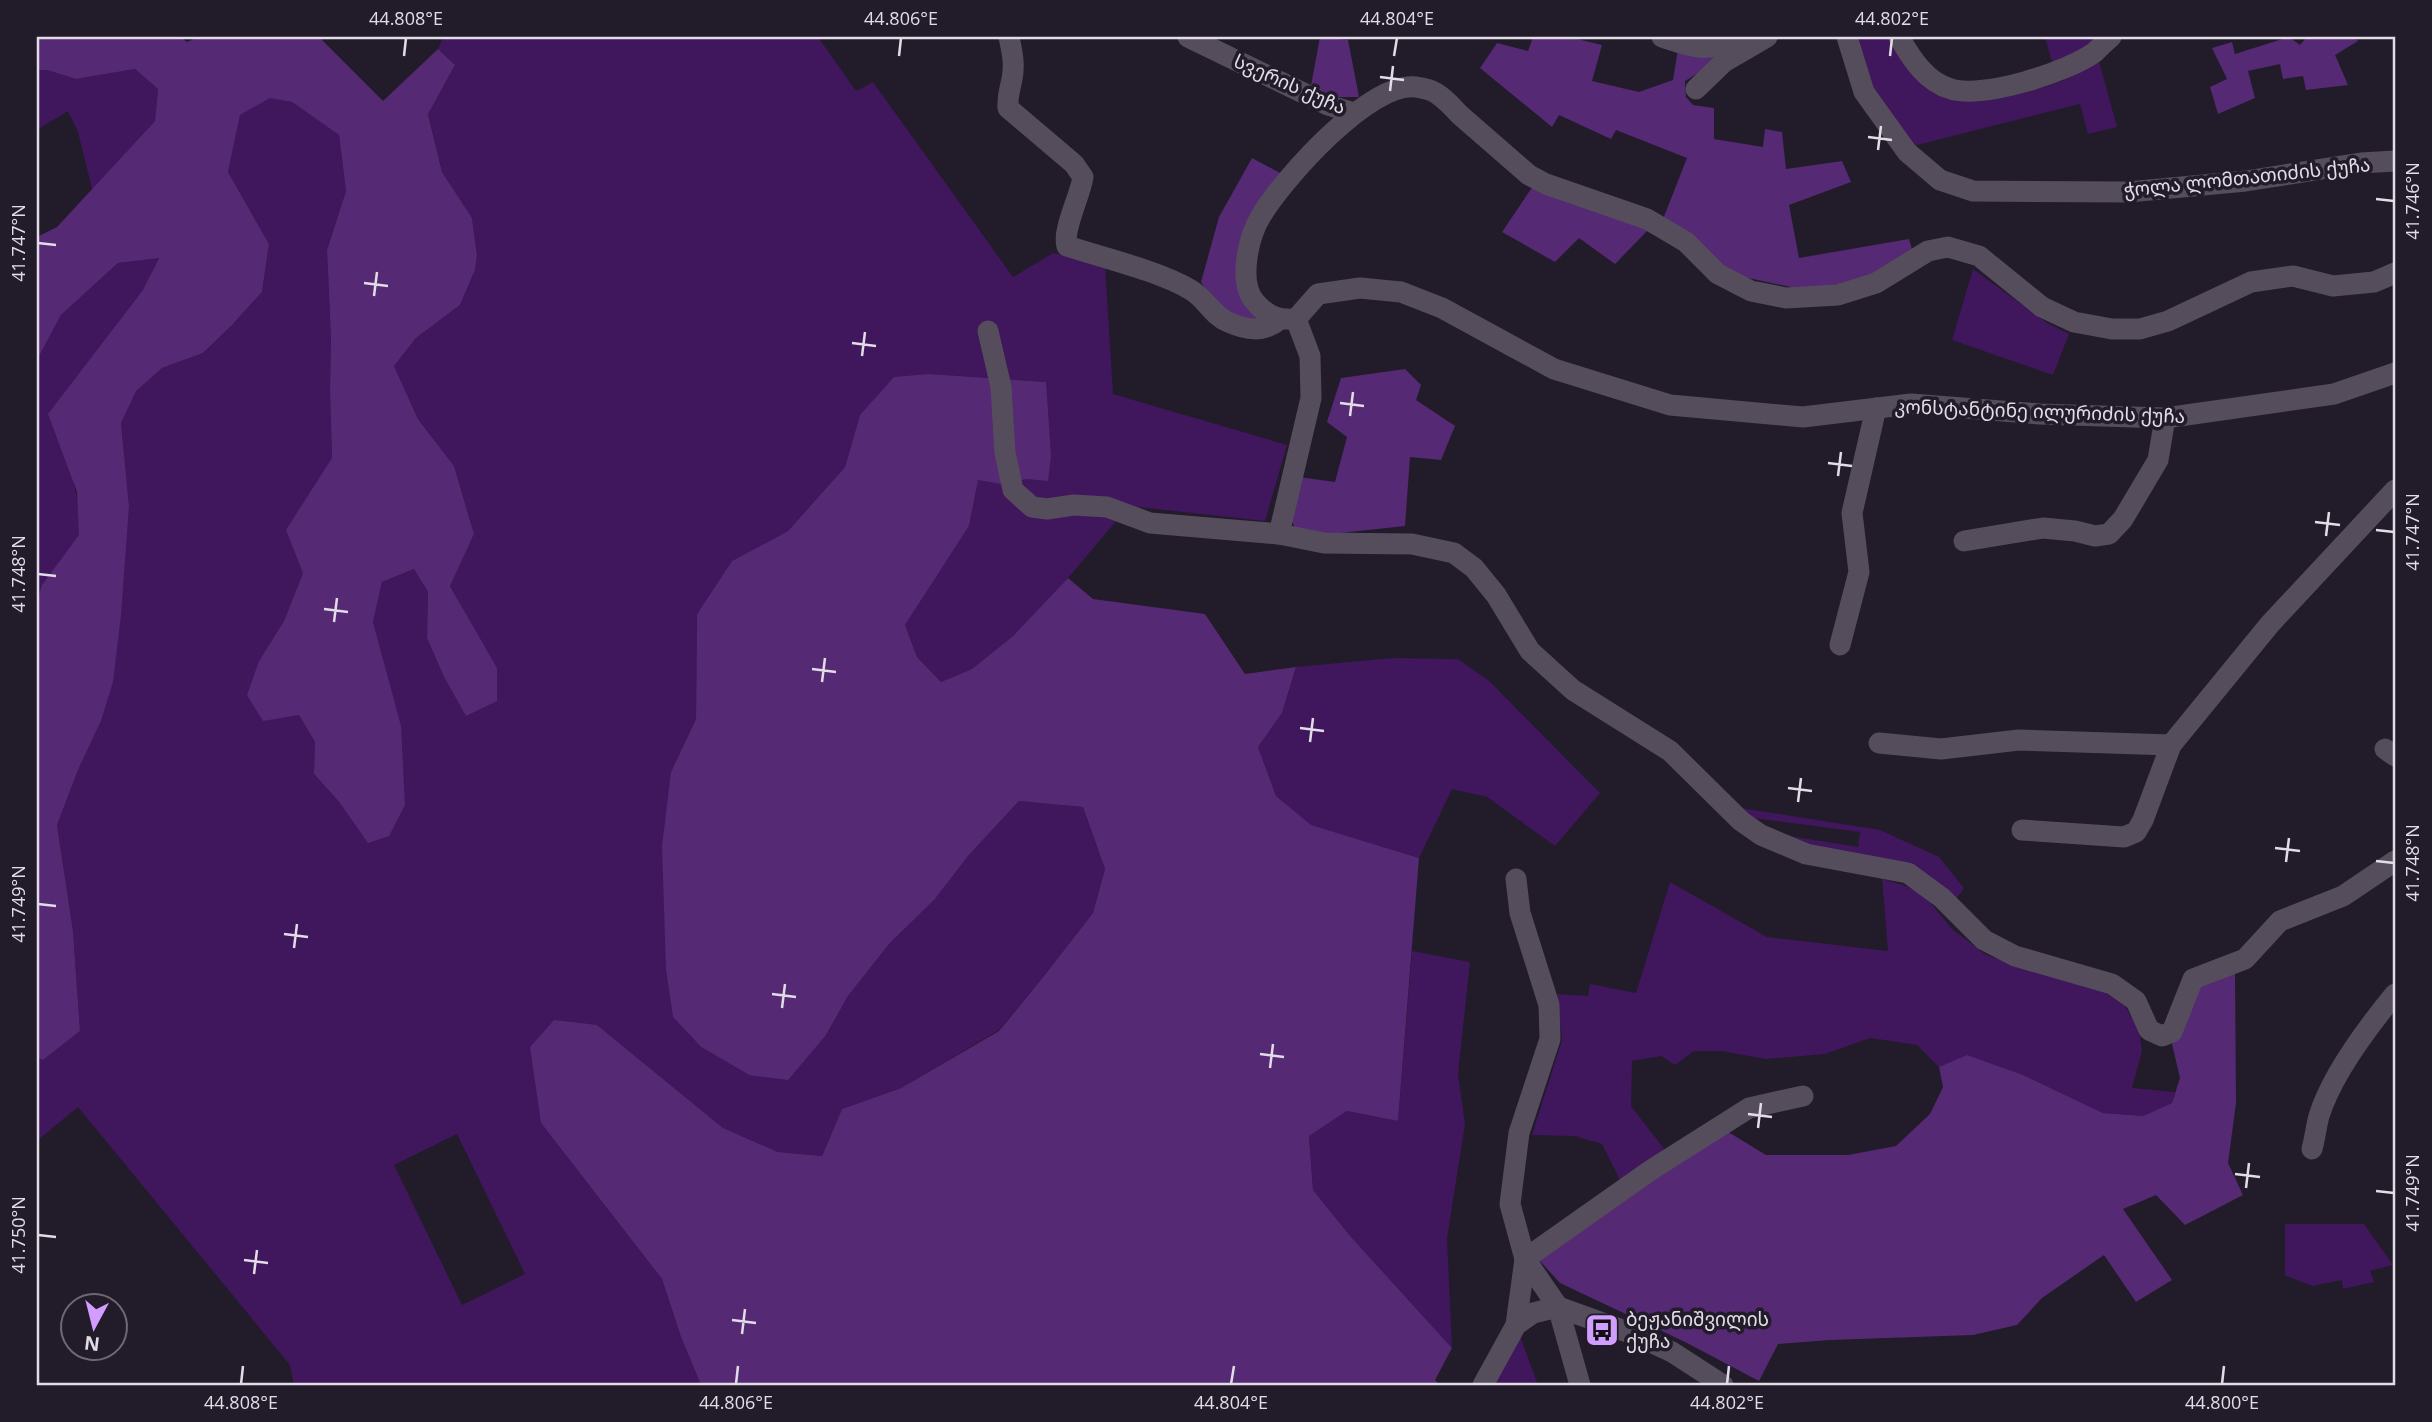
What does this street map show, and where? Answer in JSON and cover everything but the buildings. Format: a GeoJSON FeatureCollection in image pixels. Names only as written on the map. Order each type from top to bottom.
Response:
{"type":"FeatureCollection","features":[{"type":"Feature","properties":{"kind":"street"},"geometry":{"type":"LineString","coordinates":[[1009,37],[1014,62],[1012,81],[1006,96],[1008,108],[1074,164],[1083,177],[1081,192],[1065,238],[1067,246],[1175,282],[1194,291],[1209,309],[1227,322],[1257,330],[1269,328],[1287,319]]}},
{"type":"Feature","properties":{"kind":"street","name":"სვერის ქუჩა"},"geometry":{"type":"LineString","coordinates":[[1188,37],[1328,105],[1354,113]]}},
{"type":"Feature","properties":{"kind":"street"},"geometry":{"type":"LineString","coordinates":[[1662,37],[1696,48],[1711,49],[1746,37]]}},
{"type":"Feature","properties":{"kind":"street"},"geometry":{"type":"LineString","coordinates":[[1696,89],[1724,62],[1767,37]]}},
{"type":"Feature","properties":{"kind":"street","name":"ჭოლა ლომთათიძის ქუჩა"},"geometry":{"type":"LineString","coordinates":[[1847,37],[1864,92],[1907,152],[1940,180],[1973,191],[2128,192],[2246,181],[2361,163],[2395,161]]}},
{"type":"Feature","properties":{"kind":"street"},"geometry":{"type":"LineString","coordinates":[[1899,37],[1914,62],[1935,82],[1952,89],[1978,92],[2007,86],[2068,66],[2094,52],[2111,37]]}},
{"type":"Feature","properties":{"kind":"street"},"geometry":{"type":"LineString","coordinates":[[1279,534],[1311,398],[1310,356],[1287,319],[1263,312],[1248,295],[1246,258],[1251,239],[1259,218],[1280,188],[1338,127],[1354,113],[1388,93],[1413,86],[1434,92],[1528,174],[1546,184],[1647,219],[1686,242],[1718,274],[1751,291],[1786,298],[1838,295],[1876,283],[1928,251],[1948,247],[1979,256],[2042,307],[2074,322],[2112,329],[2140,329],[2168,321],[2251,282],[2293,276],[2333,286],[2374,282],[2395,273]]}},
{"type":"Feature","properties":{"kind":"street","name":"კონსტანტინე ილურიძის ქუჩა"},"geometry":{"type":"LineString","coordinates":[[1287,319],[1318,294],[1360,288],[1401,292],[1442,308],[1554,369],[1670,405],[1803,417],[1911,404],[2040,414],[2165,418],[2334,394],[2395,373]]}},
{"type":"Feature","properties":{"kind":"street"},"geometry":{"type":"LineString","coordinates":[[988,331],[1001,387],[1005,453],[1013,490],[1032,507],[1107,507],[1150,523],[1279,534],[1324,543],[1412,544],[1454,553],[1475,568],[1496,595],[1530,651],[1573,690],[1670,751],[1741,821],[1761,835],[1806,854],[1908,873],[1942,898],[1984,940],[2015,956],[2112,984],[2136,1001],[2148,1030],[2162,1036],[2172,1032],[2193,979],[2245,959],[2280,921],[2343,896],[2395,861]]}},
{"type":"Feature","properties":{"kind":"street"},"geometry":{"type":"LineString","coordinates":[[1840,645],[1859,572],[1853,513],[1876,408]]}},
{"type":"Feature","properties":{"kind":"street"},"geometry":{"type":"LineString","coordinates":[[1964,541],[2043,528],[2095,536],[2109,534],[2123,519],[2158,460],[2165,418]]}},
{"type":"Feature","properties":{"kind":"street"},"geometry":{"type":"LineString","coordinates":[[2022,830],[2124,837],[2136,832],[2171,745],[2270,624],[2395,490]]}},
{"type":"Feature","properties":{"kind":"street"},"geometry":{"type":"LineString","coordinates":[[1880,743],[1941,749],[2019,740],[2171,745]]}},
{"type":"Feature","properties":{"kind":"street"},"geometry":{"type":"LineString","coordinates":[[1516,879],[1520,913],[1546,995],[1550,1039],[1519,1133],[1510,1204],[1525,1259],[1558,1307],[1580,1385]]}},
{"type":"Feature","properties":{"kind":"street"},"geometry":{"type":"LineString","coordinates":[[2312,1149],[2320,1114],[2343,1066],[2373,1020],[2395,994]]}},
{"type":"Feature","properties":{"kind":"street"},"geometry":{"type":"LineString","coordinates":[[1483,1385],[1516,1325],[1525,1259],[1651,1170],[1749,1108],[1803,1096]]}},
{"type":"Feature","properties":{"kind":"street"},"geometry":{"type":"LineString","coordinates":[[1516,1325],[1533,1313],[1558,1307],[1633,1334],[1672,1352],[1723,1385]]}},
{"type":"Feature","properties":{"kind":"shaded area"},"geometry":{"type":"Polygon","coordinates":[[[37,37],[180,37],[187,42],[198,37],[319,37],[383,101],[438,49],[455,65],[428,114],[442,172],[472,218],[477,256],[475,270],[460,305],[416,338],[394,366],[418,419],[454,466],[474,534],[450,586],[497,668],[497,701],[466,716],[444,677],[427,638],[428,592],[414,569],[382,582],[373,622],[401,726],[405,805],[389,836],[368,843],[340,803],[314,774],[315,742],[299,715],[263,721],[247,695],[259,661],[284,621],[303,573],[286,530],[332,458],[327,250],[346,191],[339,135],[292,102],[270,98],[240,115],[228,172],[269,244],[262,292],[203,353],[162,368],[136,391],[121,423],[129,506],[113,682],[101,721],[57,825],[73,931],[80,1031],[43,1060],[37,1057],[37,601],[42,585],[79,535],[77,492],[48,414],[143,290],[159,258],[118,263],[61,315],[37,360],[37,237],[57,227],[155,121],[158,89],[135,69],[76,79],[47,70],[37,70],[37,37]]]}},
{"type":"Feature","properties":{"kind":"shaded area"},"geometry":{"type":"Polygon","coordinates":[[[443,37],[818,37],[856,91],[873,82],[1013,277],[1053,253],[1105,264],[1113,394],[1287,445],[1265,521],[1129,506],[1068,578],[1013,636],[972,669],[941,682],[917,657],[905,625],[969,526],[978,479],[1001,484],[1027,479],[1046,382],[931,374],[860,415],[845,467],[788,531],[732,561],[697,614],[696,719],[671,772],[666,970],[673,1017],[701,1047],[749,1075],[826,1035],[848,996],[889,944],[935,899],[968,856],[1019,801],[1083,807],[1105,869],[1093,913],[999,1030],[901,1088],[842,1109],[822,1156],[778,1152],[723,1128],[597,1025],[541,1123],[662,1279],[681,1337],[701,1385],[294,1385],[290,1365],[78,1107],[37,1141],[37,1057],[43,1060],[80,1031],[73,931],[57,825],[101,721],[129,506],[121,423],[135,391],[162,368],[203,353],[262,292],[269,244],[228,172],[240,115],[270,97],[292,102],[339,135],[346,191],[327,250],[332,458],[303,573],[284,621],[259,661],[299,715],[315,742],[314,774],[340,803],[386,674],[373,622],[382,582],[414,569],[428,592],[427,638],[444,677],[466,715],[473,627],[450,585],[474,534],[454,466],[418,419],[394,366],[416,338],[460,305],[475,270],[477,256],[472,218],[442,172],[428,113],[455,65],[438,49],[443,37]],[[457,1134],[394,1165],[462,1305],[525,1274],[457,1134]]]}},
{"type":"Feature","properties":{"kind":"shaded area"},"geometry":{"type":"Polygon","coordinates":[[[1320,37],[1348,40],[1359,97],[1321,97],[1310,91],[1320,37]]]}},
{"type":"Feature","properties":{"kind":"shaded area"},"geometry":{"type":"Polygon","coordinates":[[[1533,37],[1569,37],[1602,45],[1592,81],[1639,92],[1673,80],[1678,49],[1750,42],[1685,81],[1686,97],[1693,105],[1714,108],[1714,139],[1763,147],[1765,129],[1782,132],[1786,169],[1842,161],[1851,182],[1789,205],[1799,258],[1909,239],[1912,249],[1871,275],[1840,288],[1800,289],[1734,275],[1663,219],[1687,158],[1616,130],[1611,139],[1559,115],[1552,127],[1480,68],[1497,43],[1528,51],[1533,37]]]}},
{"type":"Feature","properties":{"kind":"shaded area"},"geometry":{"type":"Polygon","coordinates":[[[1851,37],[1895,37],[1910,68],[1927,89],[1963,99],[1979,100],[2028,92],[2062,81],[2099,61],[2117,127],[2088,134],[2080,104],[1913,146],[1872,93],[1851,37]]]}},
{"type":"Feature","properties":{"kind":"shaded area"},"geometry":{"type":"Polygon","coordinates":[[[2045,37],[2102,37],[2053,66],[2045,37]]]}},
{"type":"Feature","properties":{"kind":"shaded area"},"geometry":{"type":"Polygon","coordinates":[[[2289,37],[2300,45],[2307,37],[2354,37],[2358,41],[2335,55],[2348,85],[2306,90],[2303,76],[2283,79],[2280,64],[2248,71],[2255,98],[2218,114],[2210,87],[2227,79],[2212,48],[2232,42],[2235,54],[2289,37]]]}},
{"type":"Feature","properties":{"kind":"shaded area"},"geometry":{"type":"Polygon","coordinates":[[[135,69],[158,89],[155,121],[92,189],[78,132],[68,111],[37,130],[37,70],[47,70],[76,79],[135,69]]]}},
{"type":"Feature","properties":{"kind":"shaded area"},"geometry":{"type":"Polygon","coordinates":[[[1252,158],[1282,174],[1245,230],[1265,321],[1234,316],[1227,312],[1201,282],[1219,217],[1252,158]]]}},
{"type":"Feature","properties":{"kind":"shaded area"},"geometry":{"type":"Polygon","coordinates":[[[1533,186],[1649,229],[1615,264],[1579,238],[1555,262],[1502,232],[1533,186]]]}},
{"type":"Feature","properties":{"kind":"shaded area"},"geometry":{"type":"Polygon","coordinates":[[[159,257],[66,459],[77,498],[80,530],[73,546],[45,583],[37,601],[37,360],[61,315],[118,263],[159,257]]]}},
{"type":"Feature","properties":{"kind":"shaded area"},"geometry":{"type":"Polygon","coordinates":[[[1973,269],[2047,323],[2069,334],[2053,375],[1952,340],[1973,269]]]}},
{"type":"Feature","properties":{"kind":"shaded area"},"geometry":{"type":"Polygon","coordinates":[[[1405,369],[1421,385],[1416,400],[1455,426],[1441,460],[1410,457],[1405,526],[1312,536],[1295,529],[1290,515],[1299,477],[1335,482],[1347,437],[1327,422],[1341,378],[1405,369]]]}},
{"type":"Feature","properties":{"kind":"shaded area"},"geometry":{"type":"Polygon","coordinates":[[[930,374],[1046,382],[1051,456],[1048,481],[1027,479],[1001,484],[978,480],[969,526],[905,625],[917,657],[941,682],[972,669],[1013,636],[1068,578],[1093,599],[1205,614],[1245,674],[1296,667],[1282,713],[1258,747],[1276,796],[1311,825],[1419,858],[1398,1121],[1347,1111],[1309,1136],[1313,1190],[1351,1237],[1452,1348],[1435,1380],[1440,1385],[701,1385],[681,1337],[662,1279],[541,1123],[530,1047],[554,1020],[597,1025],[723,1128],[778,1152],[822,1156],[842,1109],[901,1088],[999,1031],[1093,913],[1105,869],[1083,807],[1019,801],[968,856],[935,899],[889,944],[848,996],[826,1035],[788,1080],[749,1075],[701,1047],[673,1017],[666,970],[662,846],[671,772],[696,719],[697,614],[732,561],[788,531],[845,467],[860,415],[894,377],[930,374]]]}},
{"type":"Feature","properties":{"kind":"shaded area"},"geometry":{"type":"Polygon","coordinates":[[[1392,658],[1458,659],[1489,681],[1600,793],[1555,846],[1487,797],[1452,789],[1419,858],[1310,825],[1276,796],[1258,747],[1282,713],[1296,667],[1392,658]]]}},
{"type":"Feature","properties":{"kind":"shaded area"},"geometry":{"type":"Polygon","coordinates":[[[1735,807],[1880,830],[1939,857],[1964,888],[1957,898],[1806,848],[1776,834],[1858,847],[1860,832],[1753,818],[1735,807]]]}},
{"type":"Feature","properties":{"kind":"shaded area"},"geometry":{"type":"Polygon","coordinates":[[[1882,879],[1906,886],[1925,896],[1952,929],[1986,955],[2105,992],[2124,1005],[2139,1029],[2142,1051],[2132,1088],[2175,1092],[2172,1103],[2143,1116],[2103,1113],[2023,1075],[1968,1056],[1939,1067],[1917,1045],[1870,1038],[1825,1054],[1766,1059],[1721,1051],[1694,1051],[1675,1065],[1661,1056],[1632,1061],[1631,1106],[1665,1150],[1620,1180],[1602,1144],[1575,1136],[1532,1135],[1562,1040],[1557,994],[1588,996],[1590,984],[1636,993],[1670,882],[1767,937],[1888,951],[1882,879]]]}},
{"type":"Feature","properties":{"kind":"shaded area"},"geometry":{"type":"Polygon","coordinates":[[[1412,951],[1470,962],[1458,1074],[1465,1124],[1447,1238],[1452,1348],[1351,1237],[1313,1190],[1309,1136],[1347,1111],[1398,1121],[1412,951]]]}},
{"type":"Feature","properties":{"kind":"shaded area"},"geometry":{"type":"Polygon","coordinates":[[[2235,973],[2236,1103],[2228,1163],[2243,1195],[2185,1225],[2156,1195],[2123,1209],[2172,1280],[2136,1302],[2104,1255],[2042,1298],[2017,1325],[1973,1335],[1778,1344],[1759,1381],[1687,1343],[1560,1283],[1539,1260],[1725,1130],[1766,1155],[1848,1155],[1896,1146],[1930,1114],[1943,1087],[1939,1067],[1967,1055],[2023,1075],[2103,1113],[2143,1116],[2172,1103],[2180,1078],[2172,1044],[2196,982],[2235,973]]]}},
{"type":"Feature","properties":{"kind":"shaded area"},"geometry":{"type":"Polygon","coordinates":[[[2285,1224],[2364,1224],[2393,1265],[2370,1271],[2374,1282],[2343,1289],[2342,1280],[2312,1286],[2285,1275],[2285,1224]]]}},
{"type":"Feature","properties":{"kind":"shaded area"},"geometry":{"type":"Polygon","coordinates":[[[1516,1325],[1538,1385],[1483,1385],[1516,1325]]]}},
{"type":"Feature","properties":{"kind":"place","name":"ბეჟანიშვილის ქუჩა"},"geometry":{"type":"Point","coordinates":[1602,1330]}}]}
